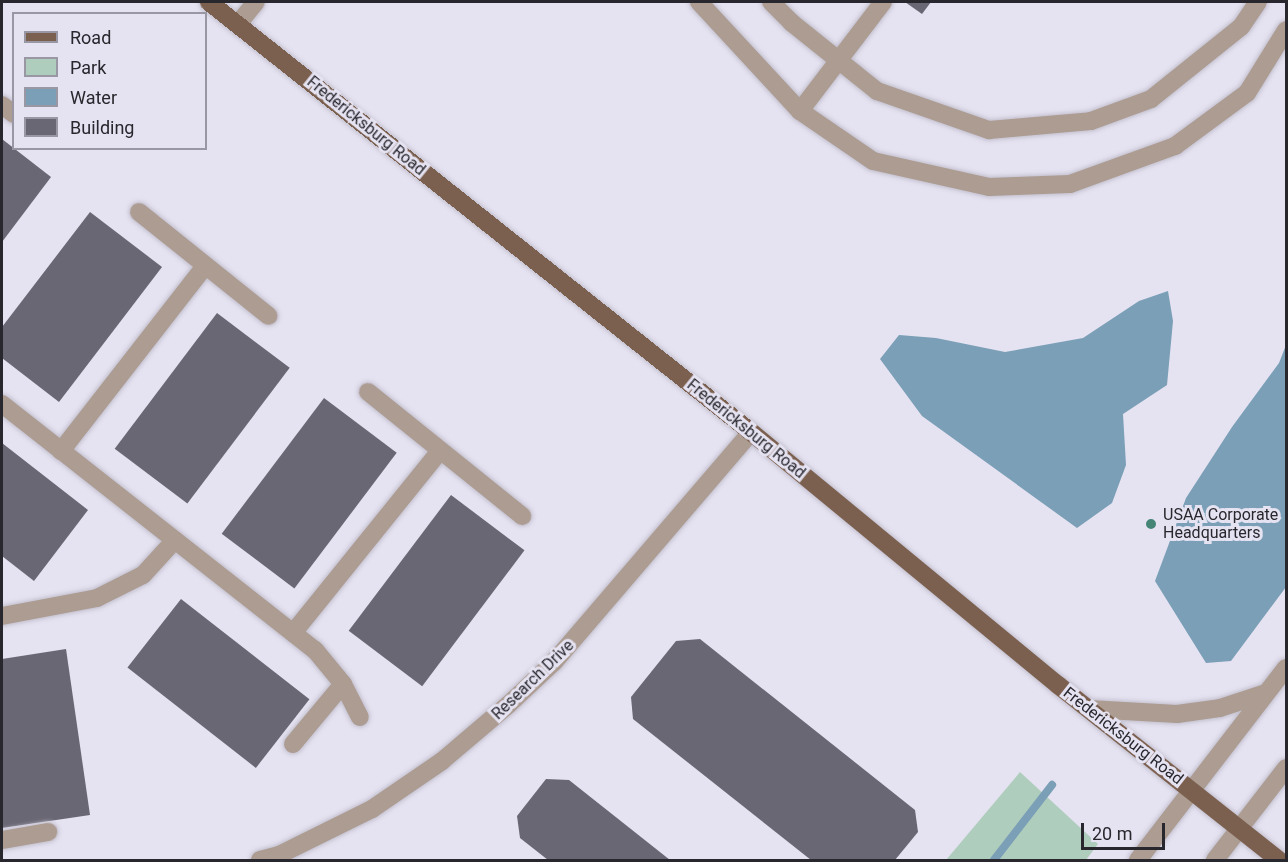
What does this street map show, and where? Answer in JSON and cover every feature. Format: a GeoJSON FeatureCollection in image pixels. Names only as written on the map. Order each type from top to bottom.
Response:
{"type":"FeatureCollection","features":[{"type":"Feature","properties":{"kind":"main road","name":"Fredericksburg Road"},"geometry":{"type":"LineString","coordinates":[[209,2],[750,432],[1193,791],[1239,831],[1280,861]]}},
{"type":"Feature","properties":{"kind":"street"},"geometry":{"type":"LineString","coordinates":[[238,24],[256,2]]}},
{"type":"Feature","properties":{"kind":"street"},"geometry":{"type":"LineString","coordinates":[[699,2],[800,111],[873,161],[988,187],[1070,184],[1175,146],[1247,93],[1287,30]]}},
{"type":"Feature","properties":{"kind":"street"},"geometry":{"type":"LineString","coordinates":[[771,2],[792,23],[877,91],[989,130],[1091,121],[1151,99],[1241,27],[1258,2]]}},
{"type":"Feature","properties":{"kind":"street"},"geometry":{"type":"LineString","coordinates":[[800,111],[840,62],[883,2]]}},
{"type":"Feature","properties":{"kind":"street"},"geometry":{"type":"LineString","coordinates":[[139,212],[269,316]]}},
{"type":"Feature","properties":{"kind":"street"},"geometry":{"type":"LineString","coordinates":[[61,451],[205,266]]}},
{"type":"Feature","properties":{"kind":"street"},"geometry":{"type":"LineString","coordinates":[[368,392],[522,516]]}},
{"type":"Feature","properties":{"kind":"street"},"geometry":{"type":"LineString","coordinates":[[2,404],[315,650],[343,684],[360,717]]}},
{"type":"Feature","properties":{"kind":"street","name":"Research Drive"},"geometry":{"type":"LineString","coordinates":[[260,861],[279,855],[372,809],[442,761],[508,705],[554,662],[583,630],[750,432]]}},
{"type":"Feature","properties":{"kind":"street"},"geometry":{"type":"LineString","coordinates":[[293,633],[440,451]]}},
{"type":"Feature","properties":{"kind":"street"},"geometry":{"type":"LineString","coordinates":[[2,616],[98,598],[143,575],[175,540]]}},
{"type":"Feature","properties":{"kind":"street"},"geometry":{"type":"LineString","coordinates":[[1138,861],[1287,668]]}},
{"type":"Feature","properties":{"kind":"street"},"geometry":{"type":"LineString","coordinates":[[294,744],[343,684]]}},
{"type":"Feature","properties":{"kind":"street"},"geometry":{"type":"LineString","coordinates":[[1089,709],[1177,714],[1220,708],[1266,693]]}},
{"type":"Feature","properties":{"kind":"street"},"geometry":{"type":"LineString","coordinates":[[1215,861],[1287,768]]}},
{"type":"Feature","properties":{"kind":"street"},"geometry":{"type":"LineString","coordinates":[[2,840],[48,832]]}},
{"type":"Feature","properties":{"kind":"green space"},"geometry":{"type":"Polygon","coordinates":[[[1020,772],[1098,844],[1086,860],[946,860],[1020,772]]]}},
{"type":"Feature","properties":{"kind":"water"},"geometry":{"type":"Polygon","coordinates":[[[1168,291],[1173,321],[1167,385],[1123,414],[1126,465],[1112,503],[1077,528],[922,416],[880,359],[899,335],[936,338],[1005,352],[1083,338],[1139,301],[1168,291]]]}},
{"type":"Feature","properties":{"kind":"water"},"geometry":{"type":"Polygon","coordinates":[[[1286,345],[1286,587],[1231,661],[1206,663],[1155,581],[1186,498],[1232,427],[1279,363],[1286,345]]]}},
{"type":"Feature","properties":{"kind":"building"},"geometry":{"type":"Polygon","coordinates":[[[905,2],[931,2],[922,14],[905,2]]]}},
{"type":"Feature","properties":{"kind":"building"},"geometry":{"type":"Polygon","coordinates":[[[2,139],[12,147],[12,150],[16,150],[51,177],[2,242],[2,139]]]}},
{"type":"Feature","properties":{"kind":"building"},"geometry":{"type":"Polygon","coordinates":[[[90,212],[162,267],[59,402],[2,358],[2,327],[90,212]]]}},
{"type":"Feature","properties":{"kind":"building"},"geometry":{"type":"Polygon","coordinates":[[[217,313],[290,368],[187,504],[115,449],[217,313]]]}},
{"type":"Feature","properties":{"kind":"building"},"geometry":{"type":"Polygon","coordinates":[[[324,398],[397,453],[294,589],[222,534],[324,398]]]}},
{"type":"Feature","properties":{"kind":"building"},"geometry":{"type":"Polygon","coordinates":[[[2,443],[88,510],[34,581],[2,556],[2,443]]]}},
{"type":"Feature","properties":{"kind":"building"},"geometry":{"type":"Polygon","coordinates":[[[451,495],[524,550],[422,686],[349,631],[451,495]]]}},
{"type":"Feature","properties":{"kind":"building"},"geometry":{"type":"Polygon","coordinates":[[[181,599],[309,699],[256,768],[127,668],[181,599]]]}},
{"type":"Feature","properties":{"kind":"building"},"geometry":{"type":"Polygon","coordinates":[[[700,639],[915,810],[918,832],[895,860],[811,860],[633,719],[631,697],[676,641],[700,639]]]}},
{"type":"Feature","properties":{"kind":"building"},"geometry":{"type":"Polygon","coordinates":[[[66,649],[90,815],[2,828],[2,659],[66,649]]]}},
{"type":"Feature","properties":{"kind":"building"},"geometry":{"type":"Polygon","coordinates":[[[546,779],[569,780],[670,860],[548,860],[520,838],[517,816],[546,779]]]}},
{"type":"Feature","properties":{"kind":"waterway"},"geometry":{"type":"LineString","coordinates":[[994,860],[1052,785]]}},
{"type":"Feature","properties":{"kind":"place","name":"USAA Corporate Headquarters"},"geometry":{"type":"Point","coordinates":[1151,524]}}]}
